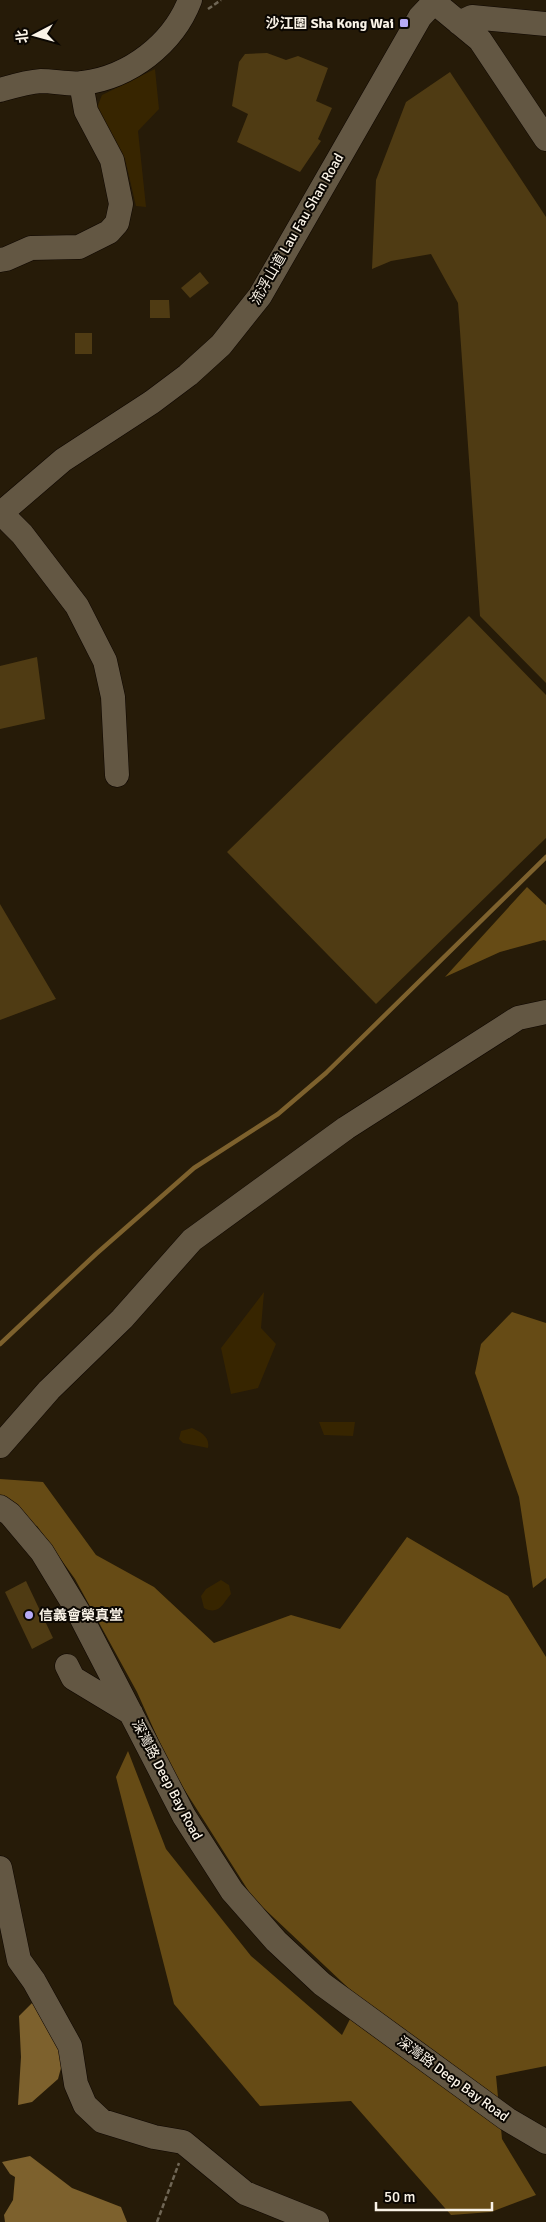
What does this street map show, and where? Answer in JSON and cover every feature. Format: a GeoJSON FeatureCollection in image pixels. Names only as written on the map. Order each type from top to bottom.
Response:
{"type":"FeatureCollection","features":[{"type":"Feature","properties":{"kind":"street"},"geometry":{"type":"LineString","coordinates":[[0,90],[19,84],[42,81],[81,83],[101,80],[125,70],[149,55],[167,39],[184,16],[190,0]]}},
{"type":"Feature","properties":{"kind":"street"},"geometry":{"type":"LineString","coordinates":[[435,1],[480,40],[546,140]]}},
{"type":"Feature","properties":{"kind":"street","name":"流浮山道 Lau Fau Shan Road"},"geometry":{"type":"LineString","coordinates":[[0,514],[63,460],[169,390],[206,360],[234,330],[260,296],[420,17],[435,1]]}},
{"type":"Feature","properties":{"kind":"street"},"geometry":{"type":"LineString","coordinates":[[459,23],[472,17],[546,24]]}},
{"type":"Feature","properties":{"kind":"street"},"geometry":{"type":"LineString","coordinates":[[0,260],[31,248],[79,247],[109,232],[117,223],[121,204],[112,160],[86,111],[81,83]]}},
{"type":"Feature","properties":{"kind":"street"},"geometry":{"type":"LineString","coordinates":[[0,514],[22,534],[77,606],[105,661],[113,697],[117,775]]}},
{"type":"Feature","properties":{"kind":"street"},"geometry":{"type":"LineString","coordinates":[[0,1446],[49,1390],[122,1319],[192,1240],[355,1122],[518,1018],[546,1012]]}},
{"type":"Feature","properties":{"kind":"street","name":"深灣路 Deep Bay Road"},"geometry":{"type":"LineString","coordinates":[[0,1507],[10,1514],[42,1552],[79,1613],[184,1816],[232,1891],[276,1941],[322,1984],[507,2118],[546,2142]]}},
{"type":"Feature","properties":{"kind":"street"},"geometry":{"type":"LineString","coordinates":[[67,1666],[73,1678],[131,1713]]}},
{"type":"Feature","properties":{"kind":"street"},"geometry":{"type":"LineString","coordinates":[[0,1868],[19,1960],[34,1981],[70,2046],[76,2084],[85,2105],[102,2121],[154,2137],[183,2142],[245,2192],[317,2222]]}},
{"type":"Feature","properties":{"kind":"path"},"geometry":{"type":"LineString","coordinates":[[156,2222],[182,2155],[183,2142]]}},
{"type":"Feature","properties":{"kind":"shaded area"},"geometry":{"type":"Polygon","coordinates":[[[155,69],[159,109],[138,131],[146,207],[136,206],[125,159],[96,110],[102,95],[155,69]]]}},
{"type":"Feature","properties":{"kind":"shaded area"},"geometry":{"type":"Polygon","coordinates":[[[527,887],[546,905],[546,941],[500,952],[445,977],[527,887]]]}},
{"type":"Feature","properties":{"kind":"shaded area"},"geometry":{"type":"Polygon","coordinates":[[[264,1292],[261,1328],[276,1344],[258,1388],[231,1394],[221,1348],[264,1292]]]}},
{"type":"Feature","properties":{"kind":"shaded area"},"geometry":{"type":"Polygon","coordinates":[[[512,1312],[546,1323],[546,1578],[533,1588],[519,1497],[475,1373],[481,1344],[512,1312]]]}},
{"type":"Feature","properties":{"kind":"shaded area"},"geometry":{"type":"Polygon","coordinates":[[[319,1422],[355,1422],[353,1436],[324,1435],[319,1422]]]}},
{"type":"Feature","properties":{"kind":"shaded area"},"geometry":{"type":"Polygon","coordinates":[[[192,1428],[202,1433],[206,1438],[208,1448],[183,1443],[179,1439],[181,1431],[192,1428]]]}},
{"type":"Feature","properties":{"kind":"shaded area"},"geometry":{"type":"Polygon","coordinates":[[[0,1479],[43,1482],[96,1555],[154,1587],[214,1643],[291,1615],[340,1629],[407,1537],[508,1596],[546,1657],[546,2066],[496,2076],[502,2139],[536,2195],[491,2212],[451,2215],[351,2101],[260,2106],[174,2004],[116,1777],[128,1751],[166,1849],[251,1956],[342,2035],[360,1999],[253,1898],[172,1770],[137,1692],[75,1579],[37,1526],[0,1519],[0,1479]]]}},
{"type":"Feature","properties":{"kind":"shaded area"},"geometry":{"type":"Polygon","coordinates":[[[221,1580],[229,1585],[231,1594],[217,1609],[209,1610],[204,1608],[201,1596],[206,1589],[221,1580]]]}},
{"type":"Feature","properties":{"kind":"shaded area"},"geometry":{"type":"Polygon","coordinates":[[[34,2001],[64,2057],[58,2079],[32,2102],[18,2105],[21,2057],[19,2016],[34,2001]]]}},
{"type":"Feature","properties":{"kind":"shaded area"},"geometry":{"type":"Polygon","coordinates":[[[30,2156],[72,2188],[121,2207],[127,2222],[5,2222],[4,2215],[13,2200],[15,2177],[10,2174],[2,2162],[30,2156]]]}},
{"type":"Feature","properties":{"kind":"building"},"geometry":{"type":"Polygon","coordinates":[[[267,53],[286,60],[298,56],[328,68],[316,101],[332,108],[318,139],[321,141],[300,172],[237,142],[248,114],[232,106],[239,62],[245,54],[267,53]]]}},
{"type":"Feature","properties":{"kind":"building"},"geometry":{"type":"Polygon","coordinates":[[[450,72],[546,217],[546,683],[480,616],[458,303],[431,254],[391,261],[372,269],[376,180],[406,102],[450,72]]]}},
{"type":"Feature","properties":{"kind":"building"},"geometry":{"type":"Polygon","coordinates":[[[200,272],[209,283],[190,298],[181,288],[200,272]]]}},
{"type":"Feature","properties":{"kind":"building"},"geometry":{"type":"Polygon","coordinates":[[[150,300],[169,300],[170,318],[150,318],[150,300]]]}},
{"type":"Feature","properties":{"kind":"building"},"geometry":{"type":"Polygon","coordinates":[[[75,333],[92,333],[92,354],[75,354],[75,333]]]}},
{"type":"Feature","properties":{"kind":"building"},"geometry":{"type":"Polygon","coordinates":[[[469,616],[546,695],[546,838],[376,1004],[227,852],[469,616]]]}},
{"type":"Feature","properties":{"kind":"building"},"geometry":{"type":"Polygon","coordinates":[[[37,657],[45,719],[0,729],[0,666],[37,657]]]}},
{"type":"Feature","properties":{"kind":"building"},"geometry":{"type":"Polygon","coordinates":[[[0,904],[56,999],[0,1020],[0,904]]]}},
{"type":"Feature","properties":{"kind":"building","name":"信義會榮真堂"},"geometry":{"type":"Polygon","coordinates":[[[26,1581],[53,1638],[32,1649],[5,1592],[26,1581]]]}},
{"type":"Feature","properties":{"kind":"waterway"},"geometry":{"type":"LineString","coordinates":[[0,1344],[96,1254],[194,1168],[278,1114],[326,1073],[546,857]]}},
{"type":"Feature","properties":{"kind":"place","name":"沙江圍 Sha Kong Wai"},"geometry":{"type":"Point","coordinates":[404,23]}},
{"type":"Feature","properties":{"kind":"place","name":"信義會榮真堂"},"geometry":{"type":"Point","coordinates":[29,1615]}}]}
